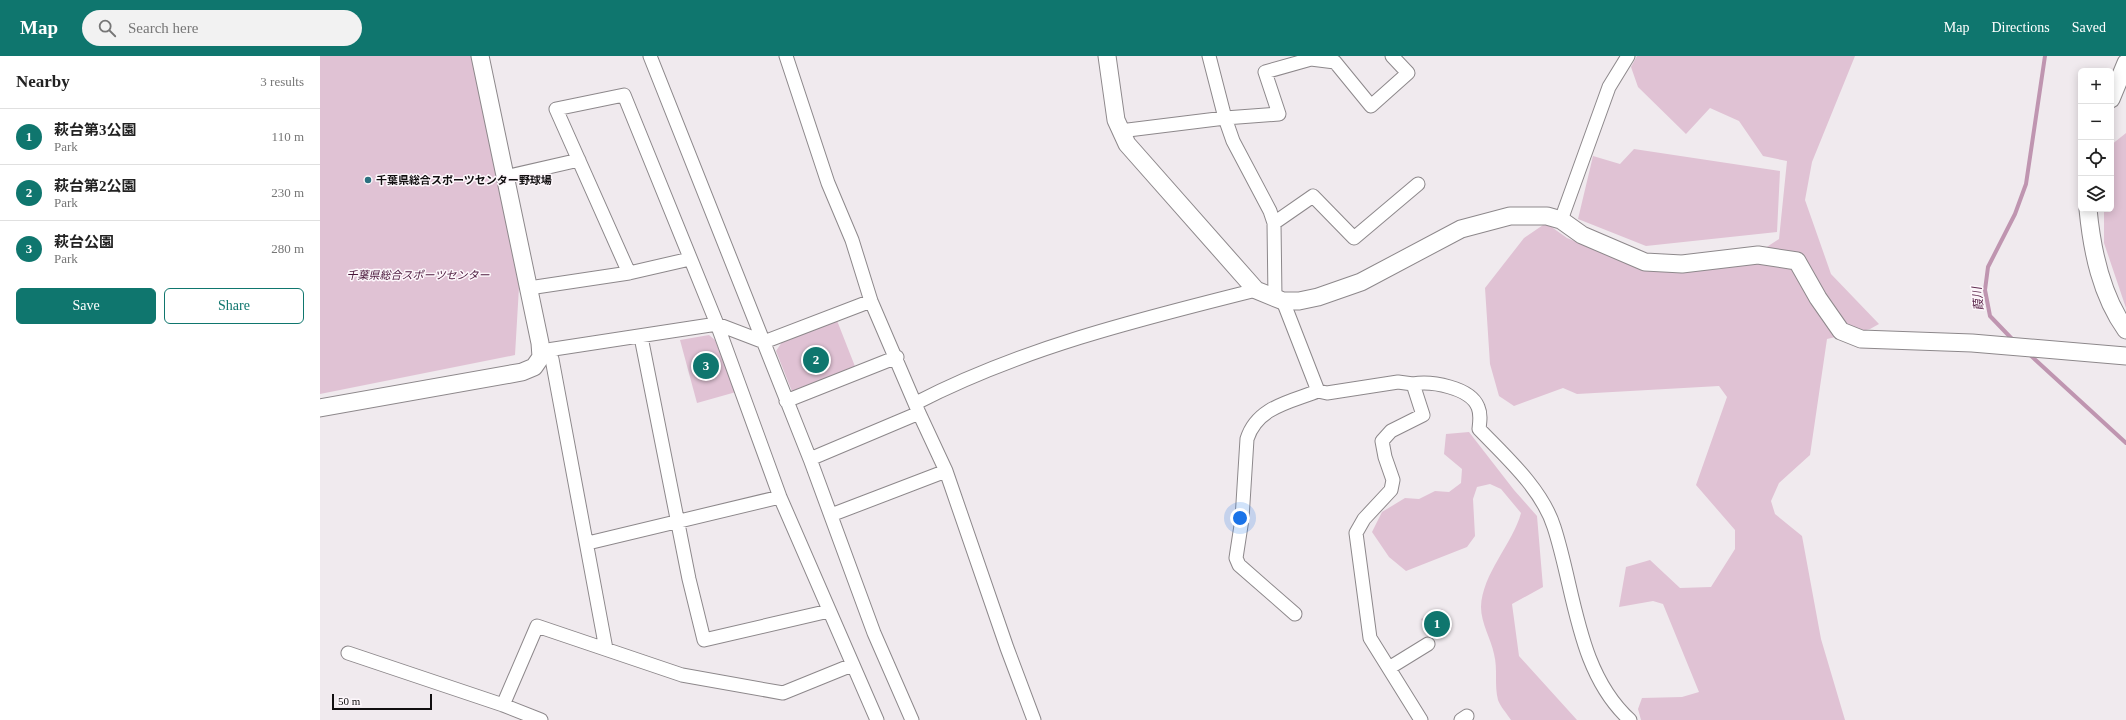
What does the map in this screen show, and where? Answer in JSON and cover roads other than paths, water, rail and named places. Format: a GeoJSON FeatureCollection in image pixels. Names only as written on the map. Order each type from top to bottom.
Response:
{"type":"FeatureCollection","features":[{"type":"Feature","properties":{"kind":"street"},"geometry":{"type":"LineString","coordinates":[[320,408],[522,372],[534,367],[541,357],[529,288],[480,56]]}},
{"type":"Feature","properties":{"kind":"street"},"geometry":{"type":"LineString","coordinates":[[650,56],[810,459],[874,633],[912,720]]}},
{"type":"Feature","properties":{"kind":"street"},"geometry":{"type":"LineString","coordinates":[[786,56],[828,183],[852,240],[872,301],[946,471],[1002,634],[1034,720]]}},
{"type":"Feature","properties":{"kind":"street"},"geometry":{"type":"LineString","coordinates":[[1107,56],[1116,120],[1127,144],[1256,290],[1279,299],[1299,301],[1318,297],[1361,282],[1461,229],[1510,216],[1547,216],[1561,220],[1582,235],[1645,262],[1682,264],[1758,255],[1797,261],[1818,298],[1841,331],[1861,339],[1972,343],[2126,356]]}},
{"type":"Feature","properties":{"kind":"street"},"geometry":{"type":"LineString","coordinates":[[1209,56],[1225,118],[1233,141],[1270,211],[1274,223],[1279,299],[1318,391]]}},
{"type":"Feature","properties":{"kind":"street"},"geometry":{"type":"LineString","coordinates":[[1120,131],[1225,118],[1279,114],[1264,72],[1311,58],[1335,62],[1371,106],[1408,73],[1392,56]]}},
{"type":"Feature","properties":{"kind":"street"},"geometry":{"type":"LineString","coordinates":[[1561,220],[1609,87],[1628,56]]}},
{"type":"Feature","properties":{"kind":"street"},"geometry":{"type":"LineString","coordinates":[[2114,92],[2126,63]]}},
{"type":"Feature","properties":{"kind":"street"},"geometry":{"type":"LineString","coordinates":[[629,273],[556,109],[624,94],[717,324],[780,497],[877,720]]}},
{"type":"Feature","properties":{"kind":"street"},"geometry":{"type":"LineString","coordinates":[[505,177],[579,160]]}},
{"type":"Feature","properties":{"kind":"street"},"geometry":{"type":"LineString","coordinates":[[1274,223],[1313,196],[1354,238],[1418,184]]}},
{"type":"Feature","properties":{"kind":"street"},"geometry":{"type":"LineString","coordinates":[[2088,212],[2094,252],[2102,278],[2109,299],[2126,330]]}},
{"type":"Feature","properties":{"kind":"street"},"geometry":{"type":"LineString","coordinates":[[529,288],[629,273],[690,259]]}},
{"type":"Feature","properties":{"kind":"street"},"geometry":{"type":"LineString","coordinates":[[810,459],[918,408],[955,383],[1028,355],[1154,315],[1256,290]]}},
{"type":"Feature","properties":{"kind":"street"},"geometry":{"type":"LineString","coordinates":[[541,351],[641,337],[717,324],[764,342],[872,301]]}},
{"type":"Feature","properties":{"kind":"street"},"geometry":{"type":"LineString","coordinates":[[641,337],[704,640],[829,611]]}},
{"type":"Feature","properties":{"kind":"street"},"geometry":{"type":"LineString","coordinates":[[541,351],[552,359],[588,543],[606,649]]}},
{"type":"Feature","properties":{"kind":"street"},"geometry":{"type":"LineString","coordinates":[[786,401],[897,357]]}},
{"type":"Feature","properties":{"kind":"street"},"geometry":{"type":"LineString","coordinates":[[1295,614],[1239,565],[1236,558],[1242,519],[1247,439],[1250,428],[1258,418],[1266,412],[1318,391],[1327,393],[1398,382],[1413,384],[1440,384],[1472,398],[1479,412],[1479,428],[1507,459],[1543,504],[1554,527],[1568,585],[1589,657],[1609,697],[1630,720]]}},
{"type":"Feature","properties":{"kind":"street"},"geometry":{"type":"LineString","coordinates":[[1413,384],[1423,415],[1391,431],[1382,441],[1385,457],[1393,480],[1391,490],[1364,519],[1356,533],[1370,638],[1421,720]]}},
{"type":"Feature","properties":{"kind":"street"},"geometry":{"type":"LineString","coordinates":[[831,515],[946,471]]}},
{"type":"Feature","properties":{"kind":"street"},"geometry":{"type":"LineString","coordinates":[[588,543],[678,520],[780,497]]}},
{"type":"Feature","properties":{"kind":"street"},"geometry":{"type":"LineString","coordinates":[[503,705],[537,626],[682,675],[783,693],[852,665]]}},
{"type":"Feature","properties":{"kind":"street"},"geometry":{"type":"LineString","coordinates":[[1389,668],[1428,644]]}},
{"type":"Feature","properties":{"kind":"street"},"geometry":{"type":"LineString","coordinates":[[348,653],[503,705],[534,719]]}},
{"type":"Feature","properties":{"kind":"waterway","name":"葭川"},"geometry":{"type":"LineString","coordinates":[[2014,341],[1990,316],[1985,290],[1988,267],[2015,214],[2026,184],[2045,56]]}},
{"type":"Feature","properties":{"kind":"waterway","name":"葭川"},"geometry":{"type":"LineString","coordinates":[[2028,353],[2126,443]]}},
{"type":"Feature","properties":{"kind":"place","name":"千葉県総合スポーツセンター野球場"},"geometry":{"type":"Point","coordinates":[368,180]}},
{"type":"Feature","properties":{"kind":"place","name":"萩台第2公園"},"geometry":{"type":"Point","coordinates":[816,360]}},
{"type":"Feature","properties":{"kind":"place","name":"萩台公園"},"geometry":{"type":"Point","coordinates":[706,366]}},
{"type":"Feature","properties":{"kind":"place","name":"萩台第3公園"},"geometry":{"type":"Point","coordinates":[1437,624]}},
{"type":"Feature","properties":{"kind":"park label","name":"千葉県総合スポーツセンター"},"geometry":{"type":"Point","coordinates":[418,275]}}]}
